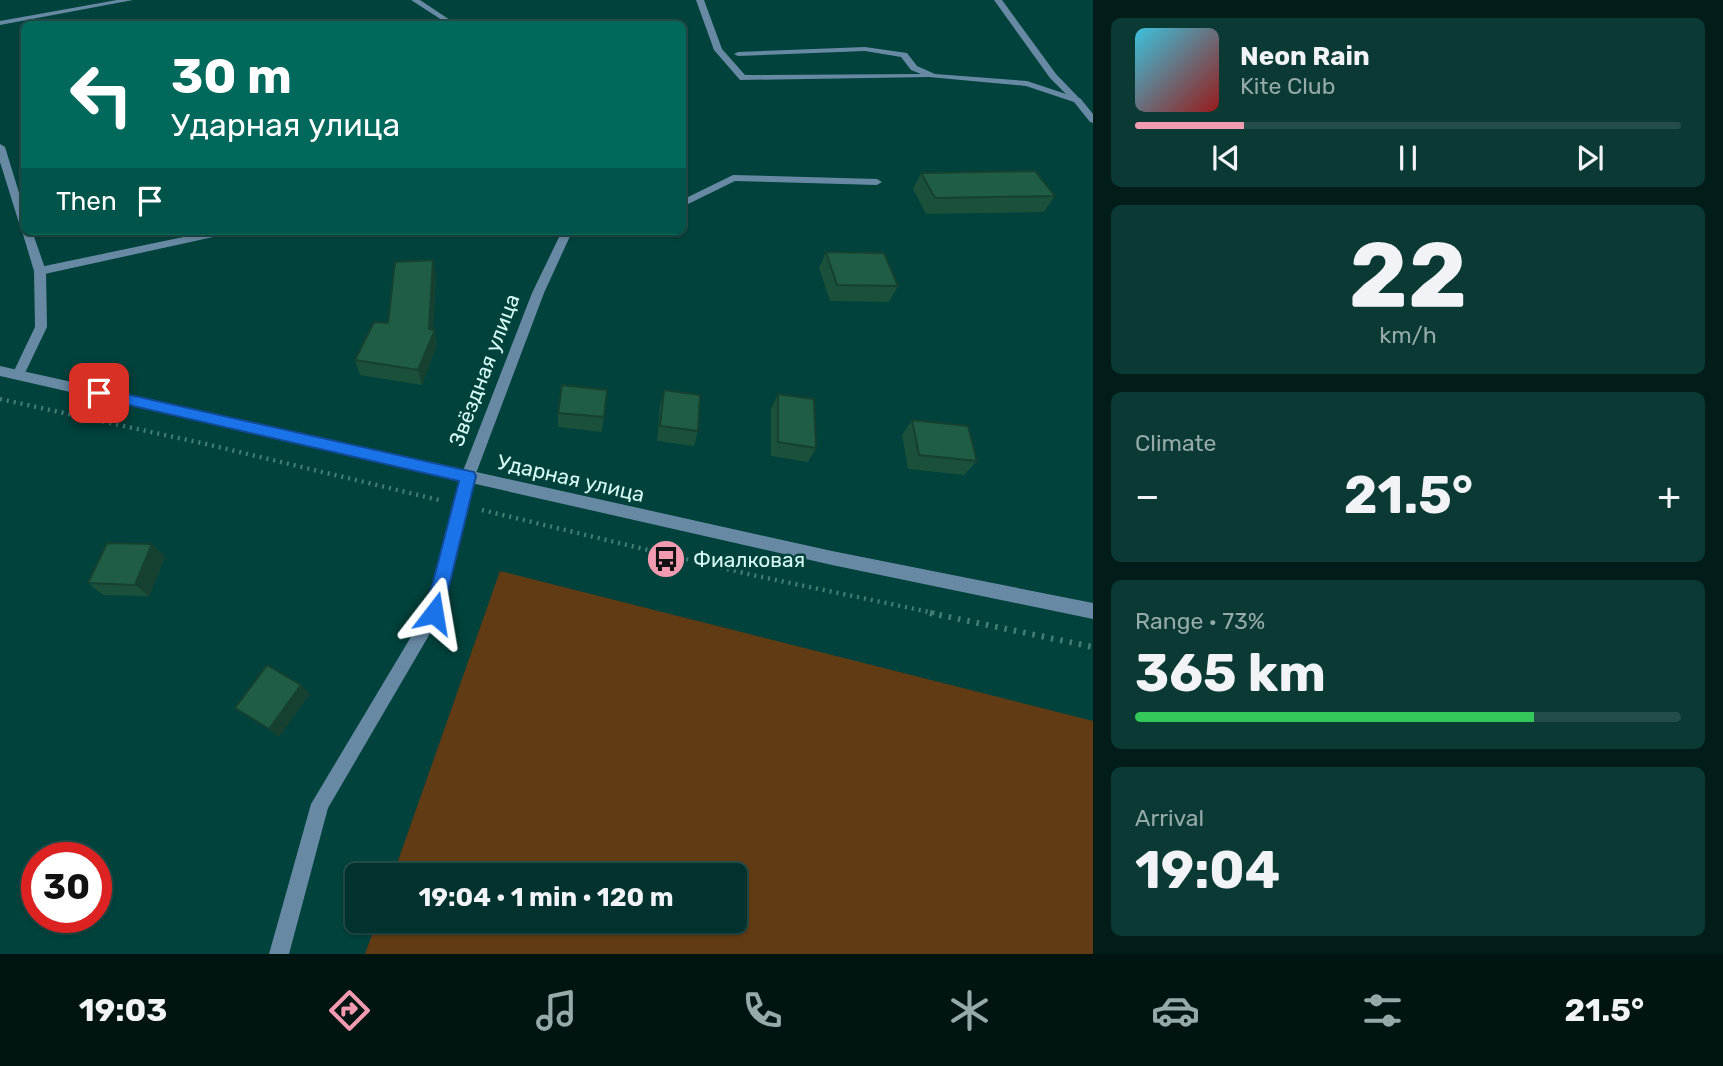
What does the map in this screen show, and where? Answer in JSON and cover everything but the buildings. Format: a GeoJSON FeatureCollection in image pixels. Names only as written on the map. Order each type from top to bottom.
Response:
{"type":"FeatureCollection","features":[{"type":"Feature","properties":{"kind":"street"},"geometry":{"type":"LineString","coordinates":[[0,23],[129,0]]}},
{"type":"Feature","properties":{"kind":"street"},"geometry":{"type":"LineString","coordinates":[[415,0],[447,21]]}},
{"type":"Feature","properties":{"kind":"street"},"geometry":{"type":"LineString","coordinates":[[701,0],[718,50],[743,78],[934,76],[1027,84],[1077,100]]}},
{"type":"Feature","properties":{"kind":"street"},"geometry":{"type":"LineString","coordinates":[[998,0],[1053,76],[1093,120]]}},
{"type":"Feature","properties":{"kind":"street"},"geometry":{"type":"LineString","coordinates":[[738,54],[865,49],[904,55],[914,68],[934,76]]}},
{"type":"Feature","properties":{"kind":"street"},"geometry":{"type":"LineString","coordinates":[[0,147],[21,214]]}},
{"type":"Feature","properties":{"kind":"street"},"geometry":{"type":"LineString","coordinates":[[686,202],[733,178],[877,182]]}},
{"type":"Feature","properties":{"kind":"street"},"geometry":{"type":"LineString","coordinates":[[18,375],[41,327],[40,271],[28,235]]}},
{"type":"Feature","properties":{"kind":"street"},"geometry":{"type":"LineString","coordinates":[[40,271],[208,235]]}},
{"type":"Feature","properties":{"kind":"street","name":"Звёздная улица"},"geometry":{"type":"LineString","coordinates":[[279,954],[320,804],[434,613],[468,476],[538,293],[566,235]]}},
{"type":"Feature","properties":{"kind":"street","name":"Ударная улица"},"geometry":{"type":"LineString","coordinates":[[0,371],[832,558],[1093,611]]}},
{"type":"Feature","properties":{"kind":"path"},"geometry":{"type":"LineString","coordinates":[[0,400],[206,444],[752,575],[1093,647]]}},
{"type":"Feature","properties":{"kind":"shaded area"},"geometry":{"type":"Polygon","coordinates":[[[500,571],[1093,721],[1093,954],[365,954],[373,933],[747,933],[747,863],[397,863],[500,571]]]}},
{"type":"Feature","properties":{"kind":"place","name":"Фиалковая"},"geometry":{"type":"Point","coordinates":[666,559]}},
{"type":"Feature","properties":{"kind":"route"},"geometry":{"type":"LineString","coordinates":[[99,393],[468,476],[434,613]]}}]}
